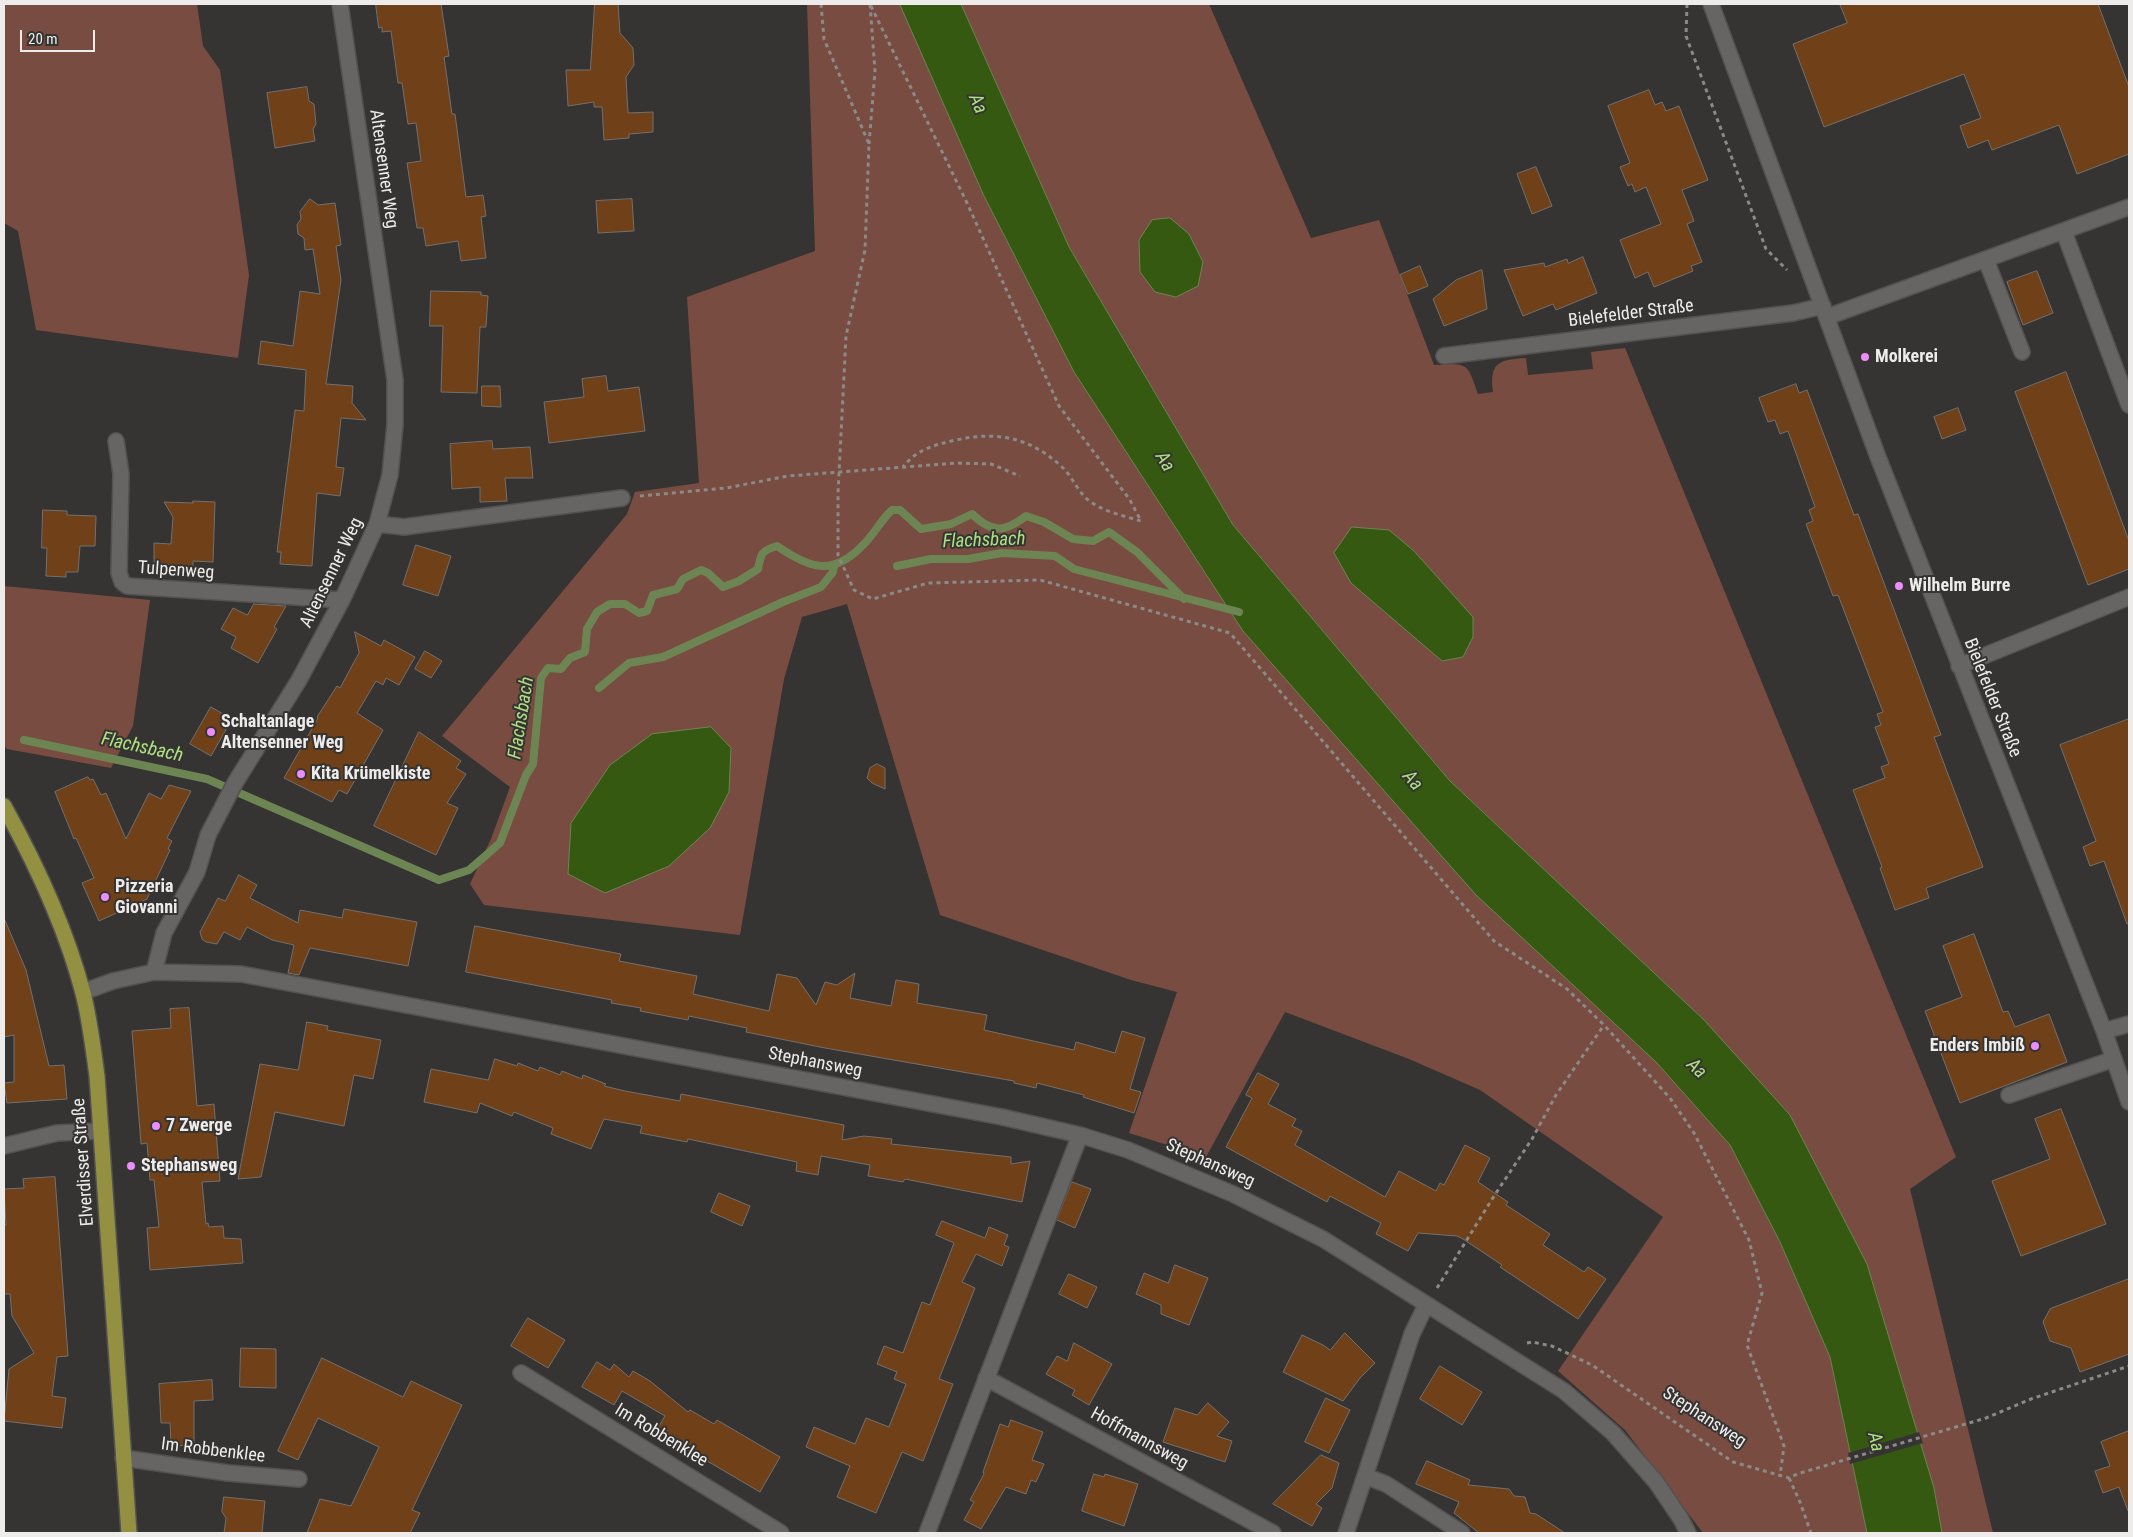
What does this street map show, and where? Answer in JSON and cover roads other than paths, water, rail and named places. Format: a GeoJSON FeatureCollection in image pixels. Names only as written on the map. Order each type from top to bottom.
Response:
{"type":"FeatureCollection","features":[{"type":"Feature","properties":{"kind":"main road","name":"Elverdisser Straße"},"geometry":{"type":"LineString","coordinates":[[4,806],[43,886],[65,939],[83,992],[97,1076],[129,1533]]}},
{"type":"Feature","properties":{"kind":"street","name":"Altensenner Weg"},"geometry":{"type":"LineString","coordinates":[[154,972],[164,933],[197,872],[208,835],[226,798],[299,680],[342,600],[377,524],[390,475],[395,425],[395,380],[340,4]]}},
{"type":"Feature","properties":{"kind":"street","name":"Bielefelder Straße"},"geometry":{"type":"LineString","coordinates":[[1711,4],[1878,457],[2104,1031],[2120,1064],[2129,1102]]}},
{"type":"Feature","properties":{"kind":"street"},"geometry":{"type":"LineString","coordinates":[[1825,312],[1986,260],[2129,207]]}},
{"type":"Feature","properties":{"kind":"street"},"geometry":{"type":"LineString","coordinates":[[2064,232],[2129,405]]}},
{"type":"Feature","properties":{"kind":"street"},"geometry":{"type":"LineString","coordinates":[[1986,260],[2022,352]]}},
{"type":"Feature","properties":{"kind":"street","name":"Bielefelder Straße"},"geometry":{"type":"LineString","coordinates":[[1444,356],[1793,313],[1825,312]]}},
{"type":"Feature","properties":{"kind":"street","name":"Tulpenweg"},"geometry":{"type":"LineString","coordinates":[[116,441],[121,474],[118,572],[122,582],[128,586],[342,600]]}},
{"type":"Feature","properties":{"kind":"street"},"geometry":{"type":"LineString","coordinates":[[377,524],[404,527],[622,498]]}},
{"type":"Feature","properties":{"kind":"street"},"geometry":{"type":"LineString","coordinates":[[1959,666],[2129,598]]}},
{"type":"Feature","properties":{"kind":"street","name":"Stephansweg"},"geometry":{"type":"LineString","coordinates":[[83,992],[113,981],[154,972],[241,974],[1002,1117],[1128,1150],[1233,1194],[1323,1239],[1564,1391],[1613,1433],[1656,1482],[1681,1518],[1688,1533]]}},
{"type":"Feature","properties":{"kind":"street"},"geometry":{"type":"LineString","coordinates":[[2104,1031],[2129,1024]]}},
{"type":"Feature","properties":{"kind":"street"},"geometry":{"type":"LineString","coordinates":[[2010,1095],[2120,1064]]}},
{"type":"Feature","properties":{"kind":"street"},"geometry":{"type":"LineString","coordinates":[[4,1146],[57,1134],[101,1131]]}},
{"type":"Feature","properties":{"kind":"street"},"geometry":{"type":"LineString","coordinates":[[927,1533],[1080,1136]]}},
{"type":"Feature","properties":{"kind":"street"},"geometry":{"type":"LineString","coordinates":[[1346,1533],[1412,1334],[1426,1305]]}},
{"type":"Feature","properties":{"kind":"street","name":"Im Robbenklee"},"geometry":{"type":"LineString","coordinates":[[521,1373],[781,1533]]}},
{"type":"Feature","properties":{"kind":"street","name":"Hoffmannsweg"},"geometry":{"type":"LineString","coordinates":[[986,1378],[1273,1533]]}},
{"type":"Feature","properties":{"kind":"street","name":"Im Robbenklee"},"geometry":{"type":"LineString","coordinates":[[123,1458],[228,1474],[299,1479]]}},
{"type":"Feature","properties":{"kind":"street"},"geometry":{"type":"LineString","coordinates":[[1365,1476],[1386,1484],[1462,1533]]}},
{"type":"Feature","properties":{"kind":"water","name":"Aa"},"geometry":{"type":"Polygon","coordinates":[[[900,4],[961,4],[1069,247],[1233,525],[1450,781],[1704,1020],[1790,1115],[1867,1264],[1934,1488],[1942,1533],[1867,1533],[1830,1357],[1780,1242],[1730,1145],[1656,1062],[1476,895],[1243,631],[1074,372],[984,196],[900,4]]]}},
{"type":"Feature","properties":{"kind":"water"},"geometry":{"type":"Polygon","coordinates":[[[1170,218],[1189,234],[1203,262],[1198,286],[1176,297],[1155,292],[1140,272],[1139,240],[1152,220],[1170,218]]]}},
{"type":"Feature","properties":{"kind":"water"},"geometry":{"type":"Polygon","coordinates":[[[1352,527],[1389,530],[1414,551],[1473,617],[1473,637],[1463,657],[1442,661],[1351,583],[1334,553],[1352,527]]]}},
{"type":"Feature","properties":{"kind":"water"},"geometry":{"type":"Polygon","coordinates":[[[711,727],[731,748],[729,792],[710,828],[669,866],[605,893],[568,874],[571,823],[610,765],[652,734],[711,727]]]}},
{"type":"Feature","properties":{"kind":"waterway","name":"Flachsbach"},"geometry":{"type":"LineString","coordinates":[[24,740],[207,779],[439,880],[469,870],[500,843],[526,775],[533,764],[541,678],[548,668],[561,669],[570,658],[585,652],[587,629],[597,612],[610,604],[625,604],[639,613],[647,611],[653,595],[677,589],[683,579],[701,570],[708,573],[723,587],[739,581],[758,569],[763,553],[777,546],[810,564],[820,566],[841,562],[851,556],[866,542],[892,510],[900,510],[921,529],[951,524],[972,514],[986,525],[998,528],[1011,526],[1026,516],[1044,522],[1073,539],[1093,541],[1109,532],[1137,552],[1184,599]]}},
{"type":"Feature","properties":{"kind":"waterway","name":"Flachsbach"},"geometry":{"type":"LineString","coordinates":[[897,566],[931,559],[968,559],[1002,553],[1055,556],[1074,569],[1239,612]]}},
{"type":"Feature","properties":{"kind":"waterway","name":"Flachsbach"},"geometry":{"type":"LineString","coordinates":[[599,688],[629,663],[663,657],[783,602],[821,587],[833,572],[834,565]]}},
{"type":"Feature","properties":{"kind":"place","name":"Molkerei"},"geometry":{"type":"Point","coordinates":[1865,357]}},
{"type":"Feature","properties":{"kind":"place","name":"Wilhelm Burre"},"geometry":{"type":"Point","coordinates":[1899,586]}},
{"type":"Feature","properties":{"kind":"place","name":"Schaltanlage Altensenner Weg"},"geometry":{"type":"Point","coordinates":[211,732]}},
{"type":"Feature","properties":{"kind":"place","name":"Kita Krümelkiste"},"geometry":{"type":"Point","coordinates":[301,774]}},
{"type":"Feature","properties":{"kind":"place","name":"Pizzeria Giovanni"},"geometry":{"type":"Point","coordinates":[105,897]}},
{"type":"Feature","properties":{"kind":"place","name":"Enders Imbiß"},"geometry":{"type":"Point","coordinates":[2035,1046]}},
{"type":"Feature","properties":{"kind":"place","name":"7 Zwerge"},"geometry":{"type":"Point","coordinates":[156,1126]}},
{"type":"Feature","properties":{"kind":"place","name":"Stephansweg"},"geometry":{"type":"Point","coordinates":[131,1166]}}]}
